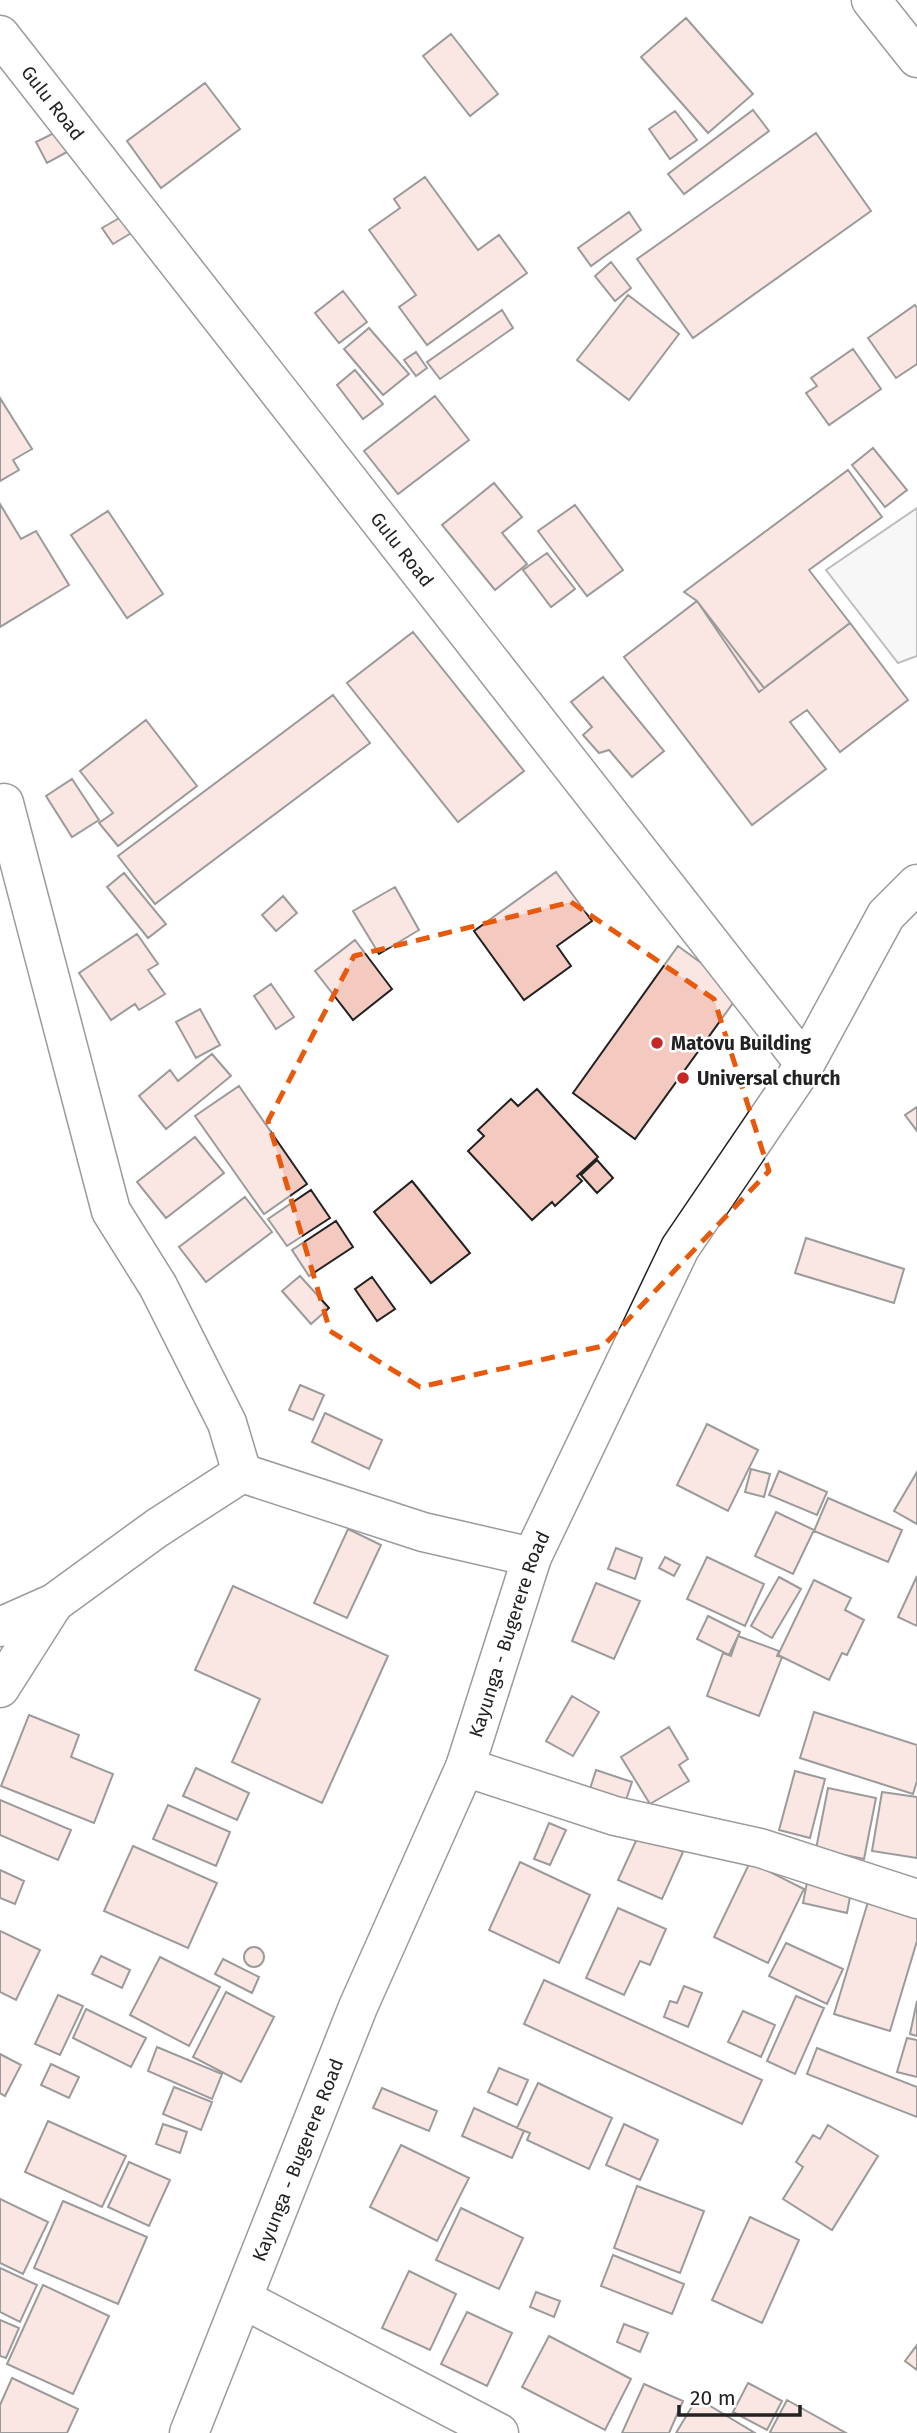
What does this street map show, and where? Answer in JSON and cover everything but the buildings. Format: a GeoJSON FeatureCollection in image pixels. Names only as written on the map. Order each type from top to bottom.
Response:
{"type":"FeatureCollection","features":[{"type":"Feature","properties":{"kind":"street"},"geometry":{"type":"LineString","coordinates":[[871,0],[911,34]]}},
{"type":"Feature","properties":{"kind":"street","name":"Gulu Road"},"geometry":{"type":"LineString","coordinates":[[0,35],[806,1064]]}},
{"type":"Feature","properties":{"kind":"street"},"geometry":{"type":"LineString","coordinates":[[4,803],[111,1211],[158,1286],[226,1423],[242,1473]]}},
{"type":"Feature","properties":{"kind":"street","name":"Kayunga - Bugerere Road"},"geometry":{"type":"LineString","coordinates":[[189,2433],[358,2007],[465,1767],[532,1557],[680,1248],[806,1064],[886,915],[917,884]]}},
{"type":"Feature","properties":{"kind":"street"},"geometry":{"type":"LineString","coordinates":[[242,1473],[423,1532],[532,1557]]}},
{"type":"Feature","properties":{"kind":"street"},"geometry":{"type":"LineString","coordinates":[[0,1628],[54,1603],[158,1528],[242,1473]]}},
{"type":"Feature","properties":{"kind":"street"},"geometry":{"type":"LineString","coordinates":[[0,1688],[54,1603]]}},
{"type":"Feature","properties":{"kind":"street"},"geometry":{"type":"LineString","coordinates":[[465,1767],[615,1816],[760,1848],[917,1899]]}},
{"type":"Feature","properties":{"kind":"street"},"geometry":{"type":"LineString","coordinates":[[243,2299],[499,2433]]}},
{"type":"Feature","properties":{"kind":"highlighted area"},"geometry":{"type":"Polygon","coordinates":[[[571,902],[714,999],[769,1171],[603,1346],[420,1387],[330,1331],[268,1121],[354,956],[571,902]]]}},
{"type":"Feature","properties":{"kind":"shaded area"},"geometry":{"type":"Polygon","coordinates":[[[917,508],[917,656],[898,663],[826,570],[917,508]]]}},
{"type":"Feature","properties":{"kind":"place","name":"Matovu Building"},"geometry":{"type":"Point","coordinates":[657,1043]}},
{"type":"Feature","properties":{"kind":"place","name":"Universal church"},"geometry":{"type":"Point","coordinates":[683,1078]}}]}
